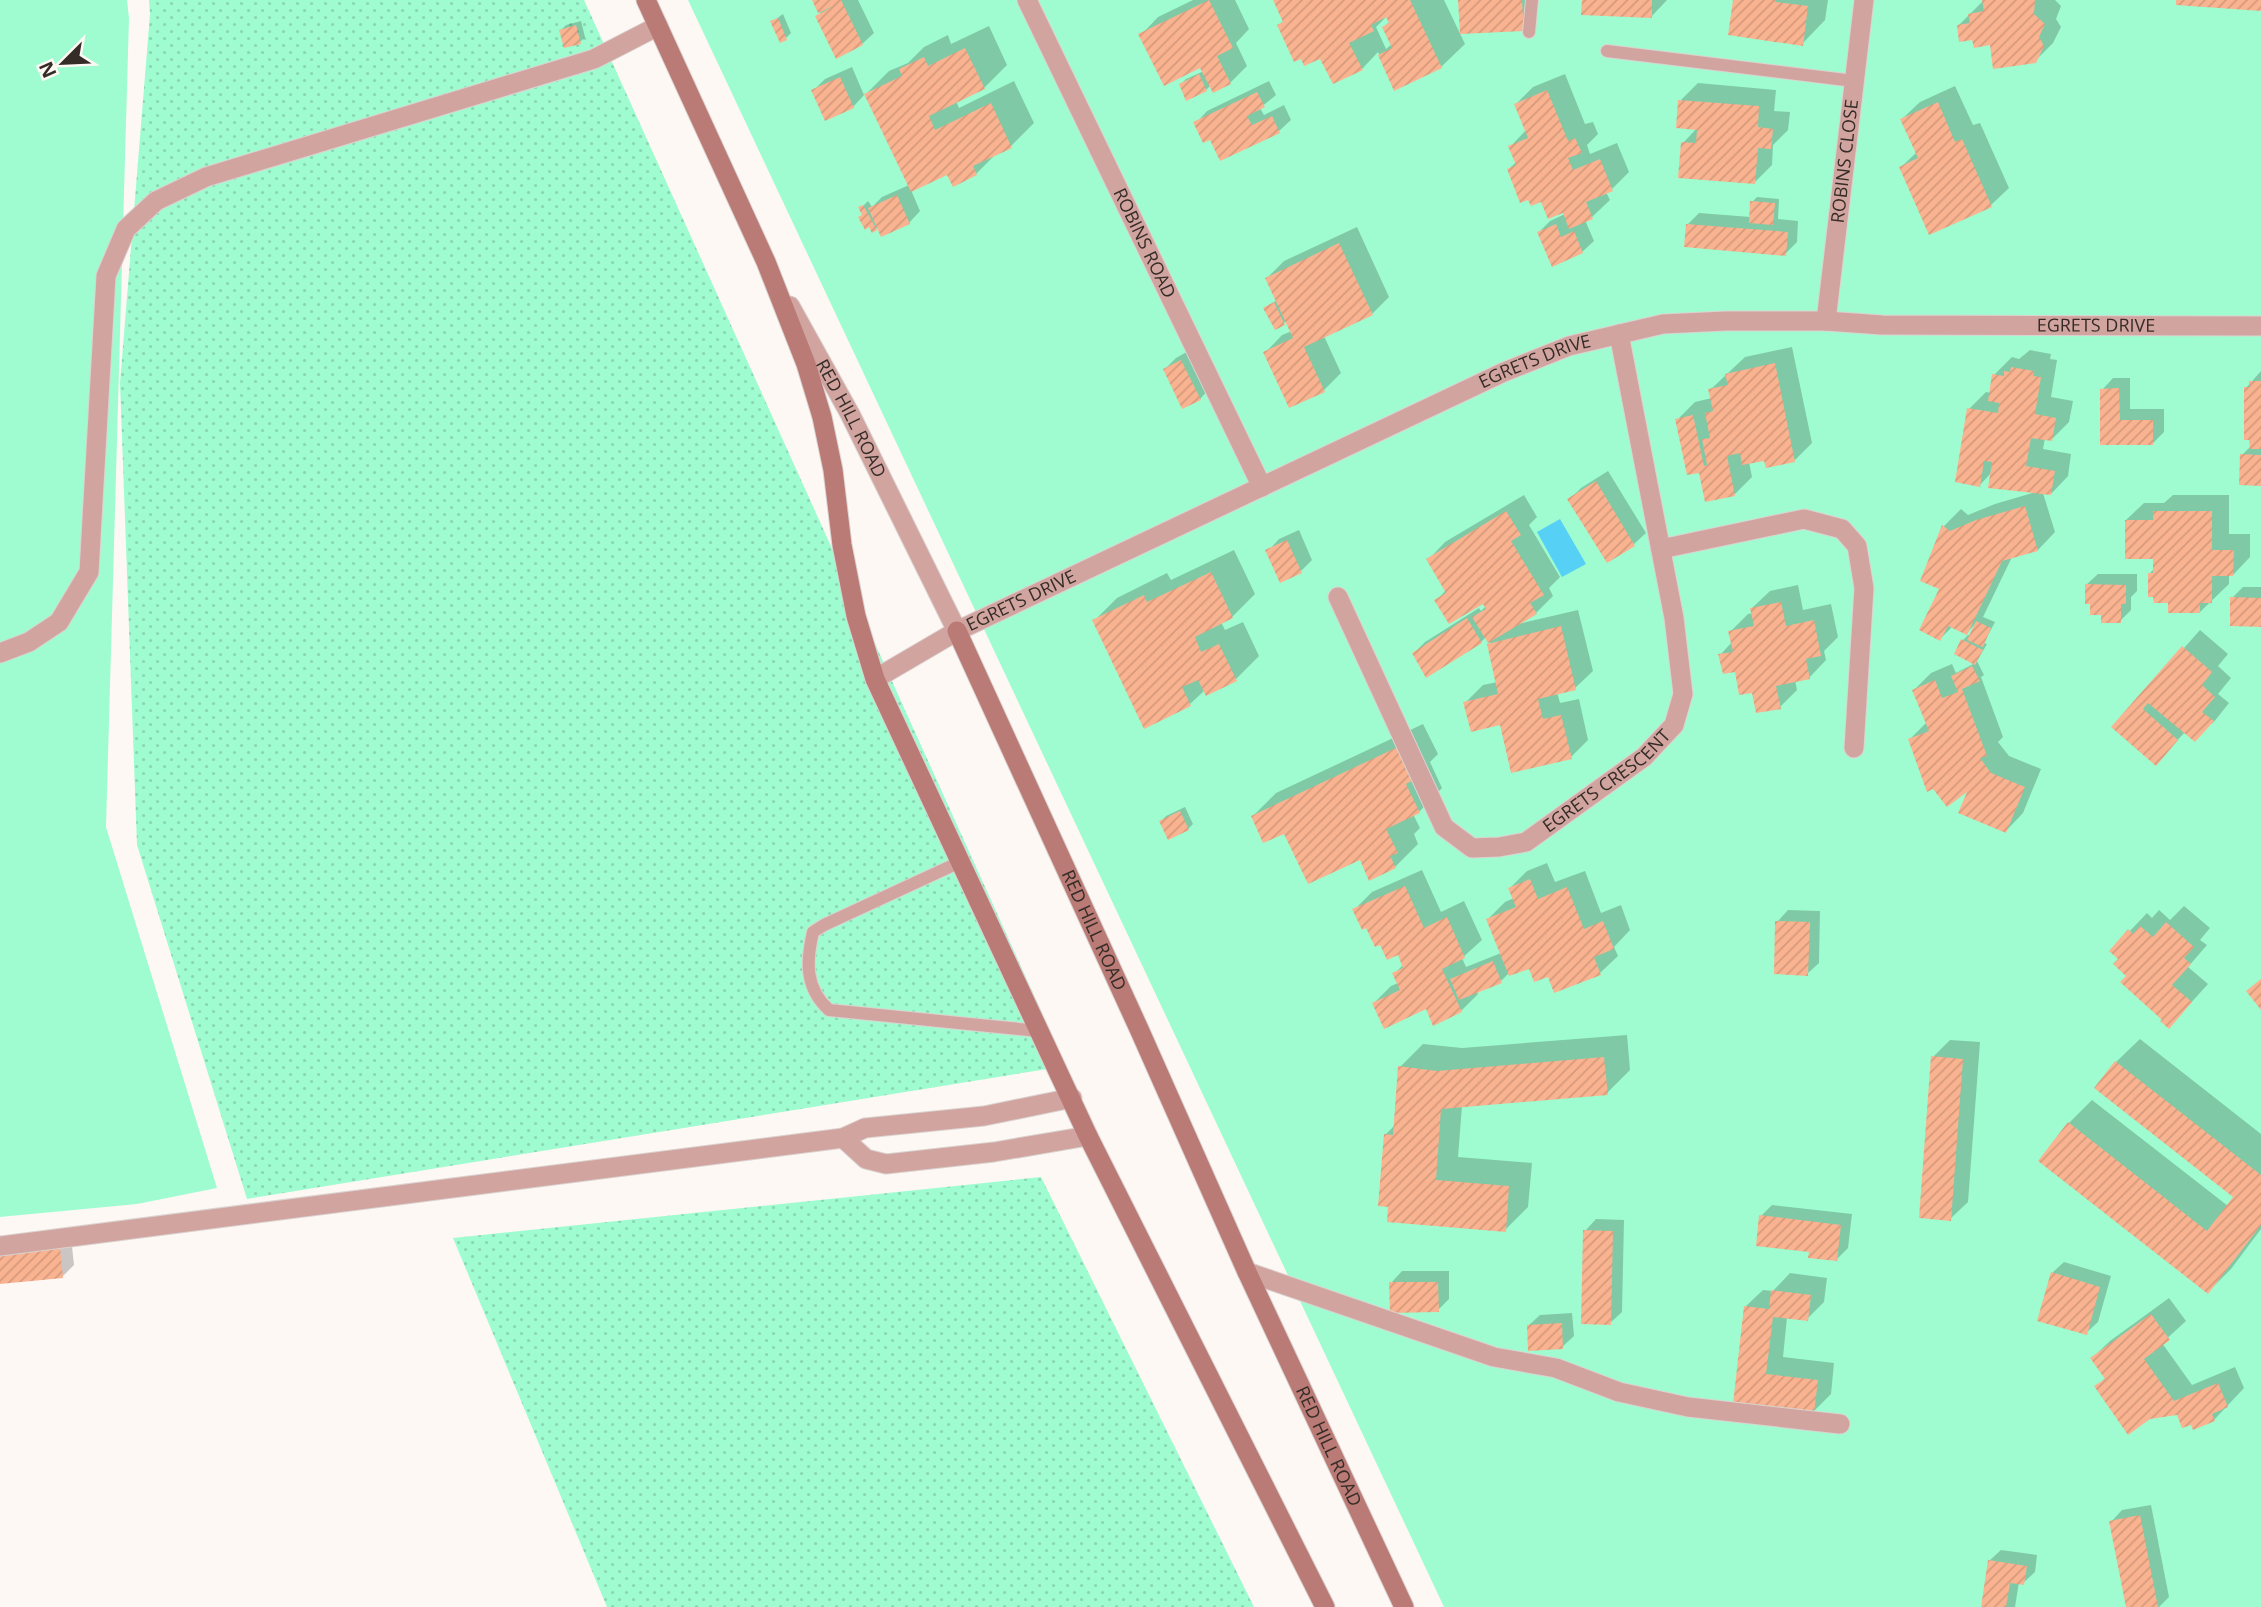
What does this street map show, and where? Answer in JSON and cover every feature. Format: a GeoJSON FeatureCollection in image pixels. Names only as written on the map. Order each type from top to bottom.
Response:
{"type":"FeatureCollection","features":[{"type":"Feature","properties":{"kind":"main road","name":"RED HILL ROAD"},"geometry":{"type":"LineString","coordinates":[[646,0],[766,262],[806,364],[822,417],[833,470],[842,545],[856,616],[875,680],[1088,1136],[1325,1607]]}},
{"type":"Feature","properties":{"kind":"main road","name":"RED HILL ROAD"},"geometry":{"type":"LineString","coordinates":[[957,631],[1247,1272],[1404,1607]]}},
{"type":"Feature","properties":{"kind":"street","name":"ROBINS ROAD"},"geometry":{"type":"LineString","coordinates":[[1027,0],[1262,486]]}},
{"type":"Feature","properties":{"kind":"street","name":"ROBINS CLOSE"},"geometry":{"type":"LineString","coordinates":[[1826,321],[1864,0]]}},
{"type":"Feature","properties":{"kind":"street"},"geometry":{"type":"LineString","coordinates":[[0,653],[29,642],[59,622],[89,572],[106,276],[126,229],[156,201],[206,177],[594,58],[658,26]]}},
{"type":"Feature","properties":{"kind":"street","name":"RED HILL ROAD"},"geometry":{"type":"LineString","coordinates":[[766,262],[850,414],[957,631]]}},
{"type":"Feature","properties":{"kind":"street","name":"EGRETS DRIVE"},"geometry":{"type":"LineString","coordinates":[[875,680],[957,631],[1504,372],[1569,346],[1663,324],[1726,321],[1826,321],[1882,325],[2261,326]]}},
{"type":"Feature","properties":{"kind":"street","name":"EGRETS CRESCENT"},"geometry":{"type":"LineString","coordinates":[[1338,597],[1444,827],[1472,848],[1526,842],[1644,757],[1674,725],[1683,694],[1674,618],[1619,334]]}},
{"type":"Feature","properties":{"kind":"street"},"geometry":{"type":"LineString","coordinates":[[1661,548],[1804,519],[1842,529],[1857,546],[1864,588],[1854,748]]}},
{"type":"Feature","properties":{"kind":"street"},"geometry":{"type":"LineString","coordinates":[[0,1246],[843,1138],[865,1128],[984,1116],[1072,1098]]}},
{"type":"Feature","properties":{"kind":"street"},"geometry":{"type":"LineString","coordinates":[[843,1138],[866,1159],[886,1164],[994,1152],[1088,1136]]}},
{"type":"Feature","properties":{"kind":"street"},"geometry":{"type":"LineString","coordinates":[[1247,1272],[1494,1357],[1556,1368],[1619,1392],[1688,1407],[1840,1423]]}},
{"type":"Feature","properties":{"kind":"lane"},"geometry":{"type":"LineString","coordinates":[[1529,32],[1532,0]]}},
{"type":"Feature","properties":{"kind":"lane"},"geometry":{"type":"LineString","coordinates":[[1607,51],[1854,81]]}},
{"type":"Feature","properties":{"kind":"lane"},"geometry":{"type":"LineString","coordinates":[[960,862],[813,932],[808,954],[811,985],[816,996],[829,1010],[1039,1031]]}},
{"type":"Feature","properties":{"kind":"green space"},"geometry":{"type":"Polygon","coordinates":[[[0,0],[127,0],[129,18],[106,827],[217,1188],[137,1204],[0,1217],[0,0]]]}},
{"type":"Feature","properties":{"kind":"green space"},"geometry":{"type":"Polygon","coordinates":[[[149,0],[584,0],[1066,1066],[247,1199],[137,845],[120,383],[149,0]]]}},
{"type":"Feature","properties":{"kind":"green space"},"geometry":{"type":"Polygon","coordinates":[[[688,0],[2261,0],[2261,1607],[1444,1607],[688,0]]]}},
{"type":"Feature","properties":{"kind":"green space"},"geometry":{"type":"Polygon","coordinates":[[[1041,1177],[1254,1607],[607,1607],[453,1238],[1041,1177]]]}},
{"type":"Feature","properties":{"kind":"water"},"geometry":{"type":"Polygon","coordinates":[[[1560,519],[1586,564],[1562,577],[1537,532],[1560,519]]]}},
{"type":"Feature","properties":{"kind":"building"},"geometry":{"type":"Polygon","coordinates":[[[812,0],[841,0],[863,45],[836,59],[815,16],[836,5],[818,13],[812,0]]]}},
{"type":"Feature","properties":{"kind":"building"},"geometry":{"type":"Polygon","coordinates":[[[1209,0],[1233,48],[1217,56],[1231,84],[1213,93],[1200,68],[1164,86],[1138,34],[1209,0]]]}},
{"type":"Feature","properties":{"kind":"building"},"geometry":{"type":"Polygon","coordinates":[[[1273,0],[1410,0],[1442,68],[1394,91],[1378,55],[1392,48],[1382,27],[1389,23],[1386,17],[1371,25],[1374,31],[1349,43],[1363,70],[1333,84],[1320,59],[1304,66],[1301,59],[1294,62],[1277,25],[1283,22],[1273,0]]]}},
{"type":"Feature","properties":{"kind":"building"},"geometry":{"type":"Polygon","coordinates":[[[1458,0],[1522,0],[1524,31],[1460,34],[1458,0]]]}},
{"type":"Feature","properties":{"kind":"building"},"geometry":{"type":"Polygon","coordinates":[[[1582,0],[1652,0],[1652,18],[1581,15],[1582,0]]]}},
{"type":"Feature","properties":{"kind":"building"},"geometry":{"type":"Polygon","coordinates":[[[1733,0],[1776,0],[1775,2],[1808,6],[1803,46],[1728,35],[1733,0]]]}},
{"type":"Feature","properties":{"kind":"building"},"geometry":{"type":"Polygon","coordinates":[[[1982,0],[2035,0],[2034,14],[2045,24],[2039,37],[2044,46],[2036,63],[1993,69],[1990,45],[1974,48],[1972,40],[1959,42],[1957,25],[1970,23],[1968,14],[1984,11],[1982,0]]]}},
{"type":"Feature","properties":{"kind":"building"},"geometry":{"type":"Polygon","coordinates":[[[2176,0],[2261,0],[2261,11],[2176,5],[2176,0]]]}},
{"type":"Feature","properties":{"kind":"building"},"geometry":{"type":"Polygon","coordinates":[[[778,18],[787,40],[780,43],[770,21],[778,18]]]}},
{"type":"Feature","properties":{"kind":"building"},"geometry":{"type":"Polygon","coordinates":[[[576,25],[581,44],[564,48],[559,30],[576,25]]]}},
{"type":"Feature","properties":{"kind":"building"},"geometry":{"type":"Polygon","coordinates":[[[965,48],[985,89],[929,116],[935,130],[991,103],[1012,148],[973,166],[977,175],[953,187],[947,175],[911,192],[864,94],[902,76],[899,69],[924,57],[928,66],[965,48]]]}},
{"type":"Feature","properties":{"kind":"building"},"geometry":{"type":"Polygon","coordinates":[[[1199,74],[1207,91],[1186,101],[1179,84],[1199,74]]]}},
{"type":"Feature","properties":{"kind":"building"},"geometry":{"type":"Polygon","coordinates":[[[840,77],[854,108],[825,121],[811,90],[840,77]]]}},
{"type":"Feature","properties":{"kind":"building"},"geometry":{"type":"Polygon","coordinates":[[[1547,90],[1568,141],[1575,138],[1582,153],[1568,158],[1573,170],[1600,159],[1613,191],[1586,202],[1593,219],[1569,229],[1563,213],[1548,219],[1541,202],[1531,206],[1528,200],[1520,203],[1507,169],[1516,165],[1508,146],[1528,138],[1514,104],[1547,90]]]}},
{"type":"Feature","properties":{"kind":"building"},"geometry":{"type":"Polygon","coordinates":[[[1257,92],[1265,107],[1247,116],[1252,125],[1272,116],[1280,133],[1220,161],[1210,140],[1203,143],[1193,122],[1257,92]]]}},
{"type":"Feature","properties":{"kind":"building"},"geometry":{"type":"Polygon","coordinates":[[[1678,100],[1759,106],[1758,127],[1773,129],[1771,149],[1758,148],[1755,184],[1678,178],[1681,142],[1696,143],[1697,130],[1676,128],[1678,100]]]}},
{"type":"Feature","properties":{"kind":"building"},"geometry":{"type":"Polygon","coordinates":[[[1938,102],[1955,142],[1962,139],[1992,207],[1929,235],[1899,167],[1918,158],[1900,119],[1938,102]]]}},
{"type":"Feature","properties":{"kind":"building"},"geometry":{"type":"Polygon","coordinates":[[[897,195],[910,224],[881,237],[868,208],[897,195]]]}},
{"type":"Feature","properties":{"kind":"building"},"geometry":{"type":"Polygon","coordinates":[[[1750,201],[1775,203],[1773,225],[1749,223],[1750,201]]]}},
{"type":"Feature","properties":{"kind":"building"},"geometry":{"type":"Polygon","coordinates":[[[863,205],[877,230],[872,233],[869,227],[865,230],[858,217],[862,215],[858,207],[863,205]]]}},
{"type":"Feature","properties":{"kind":"building"},"geometry":{"type":"Polygon","coordinates":[[[1556,224],[1561,237],[1574,231],[1583,253],[1552,267],[1537,232],[1556,224]]]}},
{"type":"Feature","properties":{"kind":"building"},"geometry":{"type":"Polygon","coordinates":[[[1686,224],[1788,232],[1786,256],[1684,247],[1686,224]]]}},
{"type":"Feature","properties":{"kind":"building"},"geometry":{"type":"Polygon","coordinates":[[[1339,243],[1373,315],[1304,347],[1325,392],[1289,408],[1263,352],[1293,338],[1265,278],[1339,243]]]}},
{"type":"Feature","properties":{"kind":"building"},"geometry":{"type":"Polygon","coordinates":[[[1274,302],[1285,325],[1275,330],[1263,308],[1274,302]]]}},
{"type":"Feature","properties":{"kind":"building"},"geometry":{"type":"Polygon","coordinates":[[[1181,360],[1201,400],[1182,409],[1163,369],[1181,360]]]}},
{"type":"Feature","properties":{"kind":"building"},"geometry":{"type":"Polygon","coordinates":[[[1775,363],[1795,462],[1766,468],[1764,461],[1742,465],[1740,453],[1727,456],[1735,496],[1705,502],[1699,473],[1687,475],[1675,419],[1693,415],[1704,466],[1707,465],[1702,439],[1710,438],[1705,413],[1713,411],[1708,389],[1728,385],[1725,374],[1775,363]]]}},
{"type":"Feature","properties":{"kind":"building"},"geometry":{"type":"Polygon","coordinates":[[[2011,367],[2034,371],[2033,376],[2041,377],[2035,414],[2056,418],[2052,441],[2031,438],[2026,466],[2055,471],[2051,495],[1988,488],[1992,462],[1984,461],[1980,487],[1955,482],[1967,408],[1998,413],[1999,403],[1988,401],[1992,374],[2004,376],[2004,371],[2010,372],[2011,367]]]}},
{"type":"Feature","properties":{"kind":"building"},"geometry":{"type":"Polygon","coordinates":[[[2249,381],[2261,381],[2261,449],[2250,449],[2249,440],[2244,440],[2244,387],[2249,387],[2249,381]]]}},
{"type":"Feature","properties":{"kind":"building"},"geometry":{"type":"Polygon","coordinates":[[[2119,388],[2120,420],[2153,420],[2153,445],[2100,445],[2100,389],[2119,388]]]}},
{"type":"Feature","properties":{"kind":"building"},"geometry":{"type":"Polygon","coordinates":[[[2240,454],[2261,455],[2261,486],[2239,485],[2240,454]]]}},
{"type":"Feature","properties":{"kind":"building"},"geometry":{"type":"Polygon","coordinates":[[[1596,481],[1635,546],[1607,563],[1567,499],[1596,481]]]}},
{"type":"Feature","properties":{"kind":"building"},"geometry":{"type":"Polygon","coordinates":[[[2025,506],[2038,551],[2002,561],[1967,635],[1948,626],[1940,641],[1919,630],[1939,589],[1920,581],[1942,525],[1950,531],[1976,520],[2025,506]]]}},
{"type":"Feature","properties":{"kind":"building"},"geometry":{"type":"Polygon","coordinates":[[[1506,511],[1521,535],[1511,541],[1544,595],[1530,603],[1537,614],[1488,643],[1472,617],[1486,609],[1483,604],[1449,624],[1434,600],[1446,593],[1426,559],[1506,511]]]}},
{"type":"Feature","properties":{"kind":"building"},"geometry":{"type":"Polygon","coordinates":[[[2153,511],[2212,511],[2212,550],[2234,550],[2233,576],[2212,576],[2212,603],[2200,603],[2200,613],[2168,613],[2168,603],[2154,603],[2153,597],[2148,597],[2148,573],[2153,573],[2153,559],[2125,559],[2125,520],[2153,520],[2153,511]]]}},
{"type":"Feature","properties":{"kind":"building"},"geometry":{"type":"Polygon","coordinates":[[[1287,540],[1302,573],[1280,583],[1265,550],[1287,540]]]}},
{"type":"Feature","properties":{"kind":"building"},"geometry":{"type":"Polygon","coordinates":[[[1211,572],[1233,618],[1195,637],[1201,652],[1219,644],[1237,681],[1206,696],[1198,680],[1182,687],[1191,706],[1144,729],[1092,620],[1144,595],[1147,602],[1211,572]]]}},
{"type":"Feature","properties":{"kind":"building"},"geometry":{"type":"Polygon","coordinates":[[[2085,584],[2126,585],[2126,604],[2121,604],[2121,623],[2101,623],[2101,615],[2090,615],[2090,604],[2085,604],[2085,584]]]}},
{"type":"Feature","properties":{"kind":"building"},"geometry":{"type":"Polygon","coordinates":[[[2230,597],[2261,598],[2261,627],[2230,626],[2230,597]]]}},
{"type":"Feature","properties":{"kind":"building"},"geometry":{"type":"Polygon","coordinates":[[[1781,602],[1786,626],[1814,620],[1821,656],[1806,659],[1810,679],[1776,686],[1781,709],[1756,713],[1752,693],[1739,695],[1735,672],[1723,674],[1718,654],[1733,652],[1728,631],[1754,626],[1750,608],[1781,602]]]}},
{"type":"Feature","properties":{"kind":"building"},"geometry":{"type":"Polygon","coordinates":[[[1467,618],[1482,643],[1426,678],[1412,653],[1467,618]]]}},
{"type":"Feature","properties":{"kind":"building"},"geometry":{"type":"Polygon","coordinates":[[[1976,621],[1991,628],[1983,647],[1967,640],[1976,621]]]}},
{"type":"Feature","properties":{"kind":"building"},"geometry":{"type":"Polygon","coordinates":[[[1561,626],[1576,690],[1538,699],[1543,719],[1561,715],[1572,759],[1511,773],[1500,725],[1471,732],[1463,702],[1498,694],[1487,644],[1561,626]]]}},
{"type":"Feature","properties":{"kind":"building"},"geometry":{"type":"Polygon","coordinates":[[[1961,639],[1983,650],[1975,665],[1954,654],[1961,639]]]}},
{"type":"Feature","properties":{"kind":"building"},"geometry":{"type":"Polygon","coordinates":[[[2182,646],[2212,672],[2202,685],[2215,697],[2202,712],[2214,721],[2195,742],[2148,703],[2143,709],[2178,740],[2156,766],[2111,727],[2182,646]]]}},
{"type":"Feature","properties":{"kind":"building"},"geometry":{"type":"Polygon","coordinates":[[[1972,666],[1980,681],[1962,689],[1987,756],[1980,758],[1991,773],[2025,787],[2006,833],[1958,813],[1967,792],[1947,807],[1933,789],[1927,792],[1908,739],[1929,731],[1912,690],[1935,680],[1942,698],[1958,692],[1951,676],[1972,666]]]}},
{"type":"Feature","properties":{"kind":"building"},"geometry":{"type":"Polygon","coordinates":[[[1400,746],[1415,779],[1406,784],[1420,813],[1386,829],[1398,853],[1390,856],[1396,868],[1369,881],[1360,860],[1308,884],[1284,834],[1263,843],[1251,816],[1400,746]]]}},
{"type":"Feature","properties":{"kind":"building"},"geometry":{"type":"Polygon","coordinates":[[[1180,811],[1189,830],[1168,840],[1159,821],[1180,811]]]}},
{"type":"Feature","properties":{"kind":"building"},"geometry":{"type":"Polygon","coordinates":[[[1530,879],[1538,899],[1567,887],[1584,929],[1603,921],[1614,949],[1594,957],[1601,975],[1554,993],[1548,977],[1534,982],[1529,969],[1509,976],[1486,919],[1516,907],[1508,888],[1530,879]]]}},
{"type":"Feature","properties":{"kind":"building"},"geometry":{"type":"Polygon","coordinates":[[[1405,886],[1424,928],[1447,917],[1465,958],[1442,969],[1462,1012],[1433,1026],[1426,1009],[1384,1029],[1372,1003],[1400,990],[1392,973],[1403,968],[1398,955],[1387,960],[1380,945],[1375,947],[1366,928],[1362,930],[1352,909],[1405,886]]]}},
{"type":"Feature","properties":{"kind":"building"},"geometry":{"type":"Polygon","coordinates":[[[1775,921],[1810,922],[1808,976],[1774,974],[1775,921]]]}},
{"type":"Feature","properties":{"kind":"building"},"geometry":{"type":"Polygon","coordinates":[[[2166,922],[2194,947],[2184,958],[2191,964],[2172,985],[2192,1002],[2169,1029],[2120,982],[2126,976],[2113,964],[2118,959],[2109,951],[2128,929],[2133,934],[2140,926],[2153,937],[2166,922]]]}},
{"type":"Feature","properties":{"kind":"building"},"geometry":{"type":"Polygon","coordinates":[[[1493,961],[1502,983],[1459,1000],[1450,979],[1493,961]]]}},
{"type":"Feature","properties":{"kind":"building"},"geometry":{"type":"Polygon","coordinates":[[[2261,979],[2261,1010],[2246,991],[2261,979]]]}},
{"type":"Feature","properties":{"kind":"building"},"geometry":{"type":"Polygon","coordinates":[[[1931,1056],[1963,1059],[1951,1221],[1919,1218],[1931,1056]]]}},
{"type":"Feature","properties":{"kind":"building"},"geometry":{"type":"Polygon","coordinates":[[[1604,1057],[1608,1095],[1441,1109],[1436,1180],[1509,1186],[1506,1232],[1387,1222],[1388,1207],[1378,1206],[1384,1134],[1393,1135],[1398,1066],[1437,1071],[1604,1057]]]}},
{"type":"Feature","properties":{"kind":"building"},"geometry":{"type":"Polygon","coordinates":[[[2115,1061],[2261,1175],[2261,1225],[2208,1294],[2038,1161],[2068,1122],[2207,1231],[2233,1197],[2094,1088],[2115,1061]]]}},
{"type":"Feature","properties":{"kind":"building"},"geometry":{"type":"Polygon","coordinates":[[[1759,1215],[1841,1225],[1837,1261],[1808,1258],[1809,1252],[1756,1246],[1759,1215]]]}},
{"type":"Feature","properties":{"kind":"building"},"geometry":{"type":"Polygon","coordinates":[[[1583,1230],[1613,1231],[1611,1325],[1581,1324],[1583,1230]]]}},
{"type":"Feature","properties":{"kind":"building"},"geometry":{"type":"Polygon","coordinates":[[[60,1247],[63,1278],[0,1284],[0,1253],[60,1247]]]}},
{"type":"Feature","properties":{"kind":"building"},"geometry":{"type":"Polygon","coordinates":[[[2051,1272],[2100,1287],[2087,1335],[2037,1321],[2051,1272]]]}},
{"type":"Feature","properties":{"kind":"building"},"geometry":{"type":"Polygon","coordinates":[[[1389,1282],[1438,1282],[1439,1312],[1390,1313],[1389,1282]]]}},
{"type":"Feature","properties":{"kind":"building"},"geometry":{"type":"Polygon","coordinates":[[[1771,1290],[1811,1295],[1808,1321],[1773,1317],[1766,1374],[1818,1380],[1814,1413],[1733,1404],[1744,1306],[1769,1309],[1771,1290]]]}},
{"type":"Feature","properties":{"kind":"building"},"geometry":{"type":"Polygon","coordinates":[[[2151,1314],[2170,1340],[2144,1359],[2174,1401],[2218,1383],[2228,1407],[2212,1414],[2215,1421],[2193,1430],[2191,1425],[2182,1428],[2177,1415],[2150,1419],[2128,1435],[2094,1386],[2105,1379],[2090,1358],[2151,1314]]]}},
{"type":"Feature","properties":{"kind":"building"},"geometry":{"type":"Polygon","coordinates":[[[1562,1323],[1563,1349],[1528,1351],[1527,1325],[1562,1323]]]}},
{"type":"Feature","properties":{"kind":"building"},"geometry":{"type":"Polygon","coordinates":[[[2140,1515],[2158,1607],[2126,1607],[2109,1521],[2140,1515]]]}},
{"type":"Feature","properties":{"kind":"building"},"geometry":{"type":"Polygon","coordinates":[[[1988,1560],[2027,1566],[2024,1585],[2010,1583],[2006,1607],[1981,1607],[1988,1560]]]}}]}
